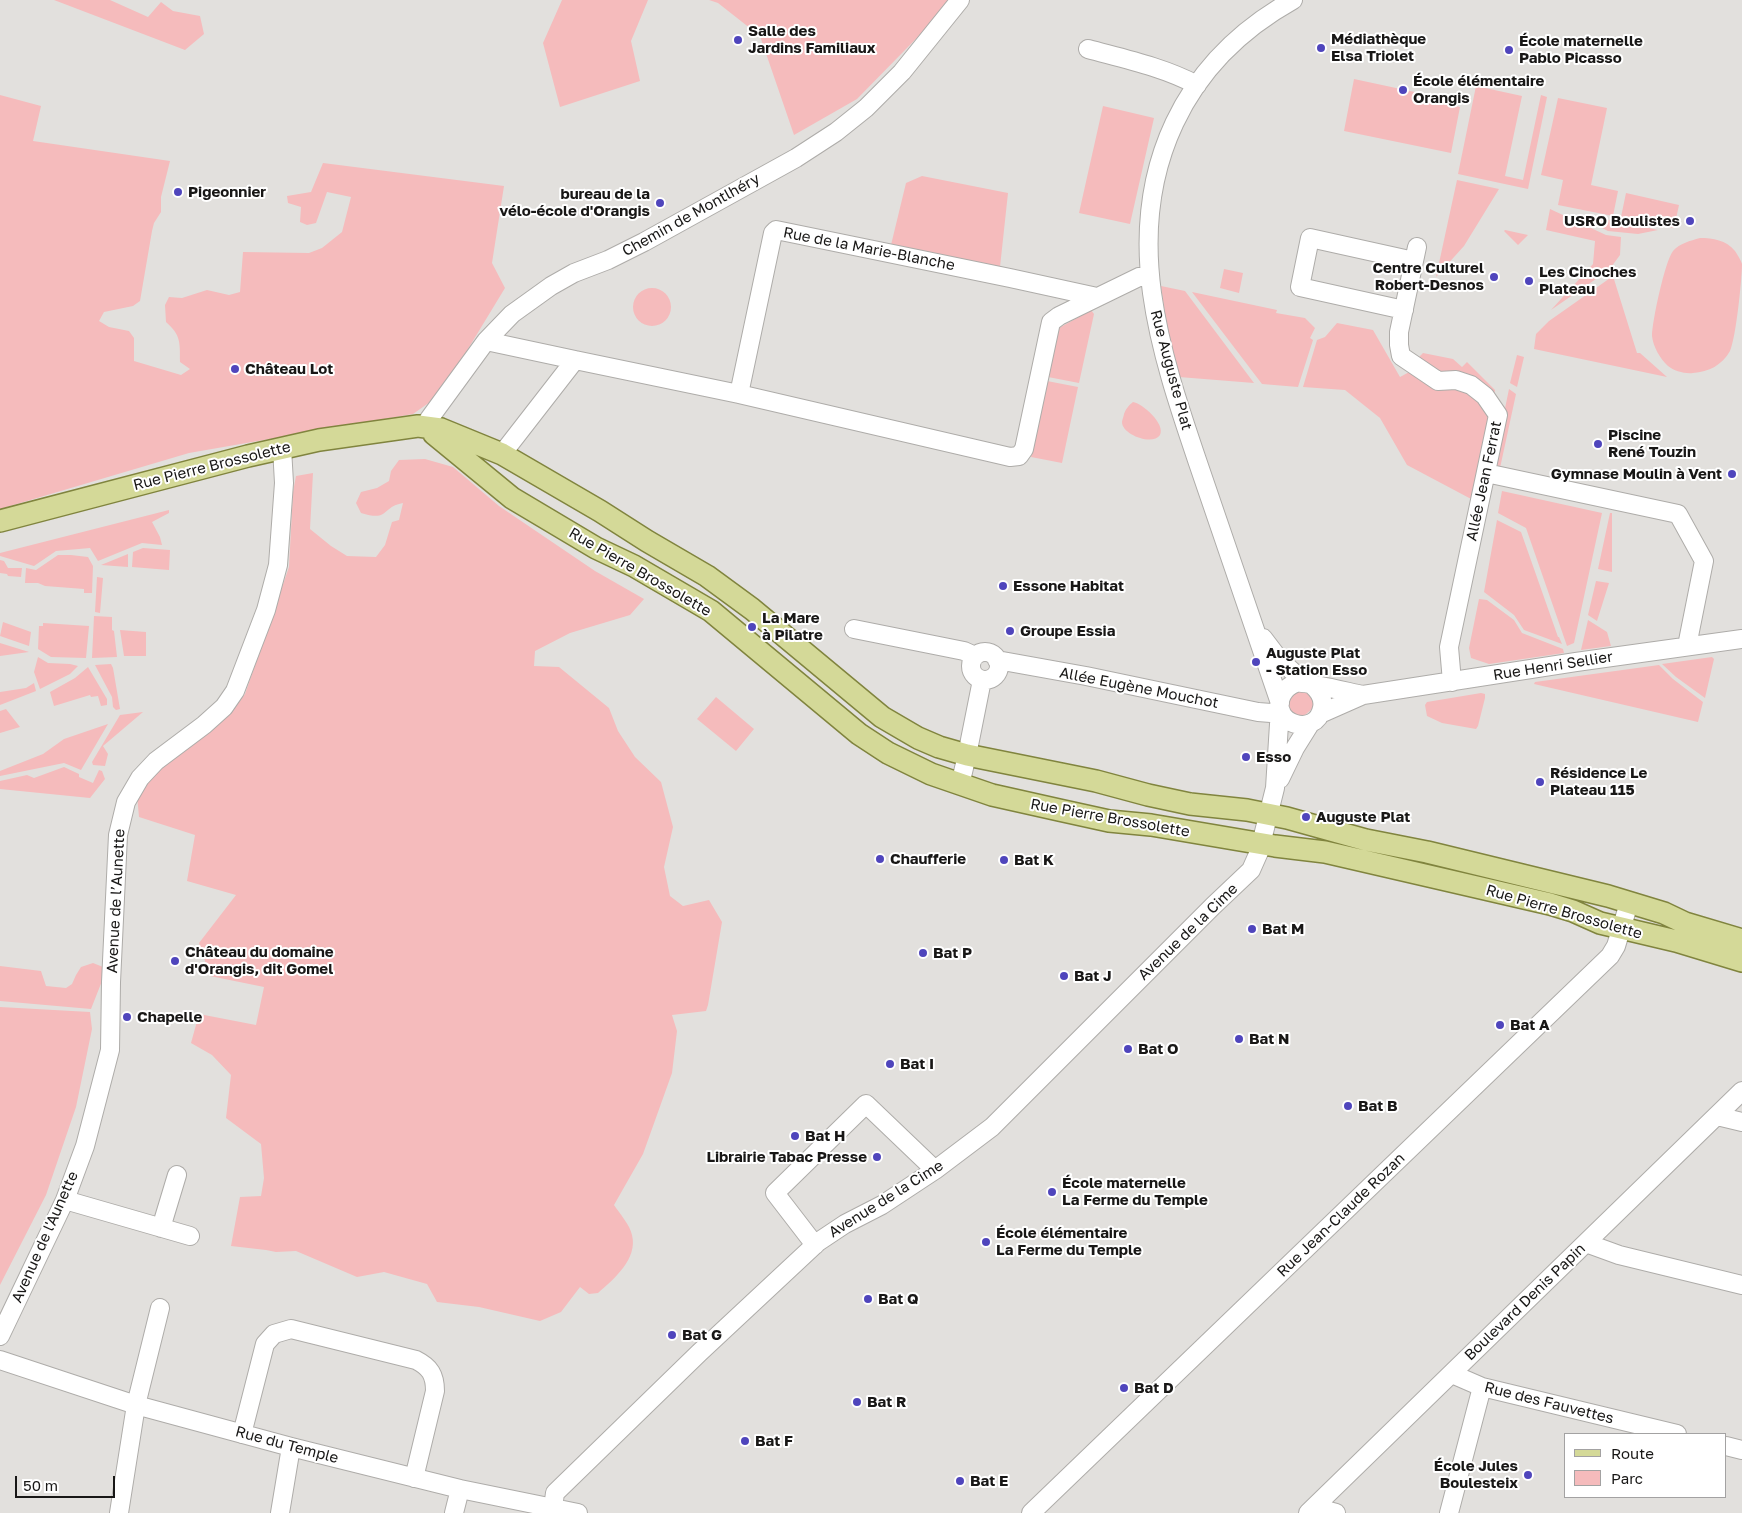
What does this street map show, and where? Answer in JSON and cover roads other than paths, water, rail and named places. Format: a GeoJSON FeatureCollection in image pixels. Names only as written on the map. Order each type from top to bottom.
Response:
{"type":"FeatureCollection","features":[{"type":"Feature","properties":{"kind":"main road","name":"Rue Pierre Brossolette"},"geometry":{"type":"LineString","coordinates":[[0,521],[318,440],[418,426],[441,429],[502,454],[714,580],[752,608],[865,704],[896,726],[939,747],[967,755],[1096,781],[1190,804],[1268,814],[1366,840],[1427,852],[1608,896],[1664,913],[1685,923],[1742,940]]}},
{"type":"Feature","properties":{"kind":"main road","name":"Rue Pierre Brossolette"},"geometry":{"type":"LineString","coordinates":[[426,427],[512,498],[596,548],[634,566],[711,611],[844,722],[888,754],[931,774],[1017,802],[1109,821],[1151,825],[1262,842],[1275,846],[1325,852],[1550,904],[1600,922],[1676,941],[1742,962]]}},
{"type":"Feature","properties":{"kind":"street","name":"Chemin de Montlhéry"},"geometry":{"type":"LineString","coordinates":[[426,427],[432,414],[486,341],[512,314],[551,286],[574,273],[608,260],[652,237],[796,158],[836,132],[866,108],[902,72],[960,0]]}},
{"type":"Feature","properties":{"kind":"street","name":"Rue Auguste Plat"},"geometry":{"type":"LineString","coordinates":[[1281,710],[1255,628],[1181,413],[1159,331],[1150,276],[1148,232],[1154,185],[1160,160],[1182,106],[1212,64],[1250,27],[1293,0]]}},
{"type":"Feature","properties":{"kind":"street"},"geometry":{"type":"LineString","coordinates":[[1088,49],[1146,64],[1197,85]]}},
{"type":"Feature","properties":{"kind":"street","name":"Rue de la Marie-Blanche"},"geometry":{"type":"LineString","coordinates":[[739,394],[773,233],[776,230],[1097,297]]}},
{"type":"Feature","properties":{"kind":"street","name":"Allée Jean Ferrat"},"geometry":{"type":"LineString","coordinates":[[1404,310],[1300,287],[1310,238],[1416,254],[1404,310],[1399,332],[1401,356],[1438,381],[1456,380],[1471,385],[1485,396],[1498,415],[1449,647],[1452,682]]}},
{"type":"Feature","properties":{"kind":"street"},"geometry":{"type":"LineString","coordinates":[[486,341],[739,394],[1010,457],[1019,456],[1024,449],[1051,322],[1059,316],[1139,277],[1150,276]]}},
{"type":"Feature","properties":{"kind":"street"},"geometry":{"type":"LineString","coordinates":[[502,454],[574,360]]}},
{"type":"Feature","properties":{"kind":"street","name":"Avenue de l’Aunette"},"geometry":{"type":"LineString","coordinates":[[110,1050],[118,835],[126,802],[140,778],[156,761],[204,725],[224,707],[236,691],[266,610],[278,565],[284,483],[282,448]]}},
{"type":"Feature","properties":{"kind":"street"},"geometry":{"type":"LineString","coordinates":[[1486,473],[1678,514],[1704,560],[1687,646]]}},
{"type":"Feature","properties":{"kind":"street","name":"Rue Auguste Plat"},"geometry":{"type":"LineString","coordinates":[[1255,628],[1280,659],[1308,684]]}},
{"type":"Feature","properties":{"kind":"street","name":"Allée Eugène Mouchot"},"geometry":{"type":"LineString","coordinates":[[854,629],[958,650],[975,656],[987,653],[997,660],[1086,676],[1258,712],[1271,713],[1281,710]]}},
{"type":"Feature","properties":{"kind":"street","name":"Rue Henri Sellier"},"geometry":{"type":"LineString","coordinates":[[1363,695],[1742,639]]}},
{"type":"Feature","properties":{"kind":"street"},"geometry":{"type":"LineString","coordinates":[[975,656],[971,663],[971,668],[974,675],[982,680],[990,679],[997,673],[997,660]]}},
{"type":"Feature","properties":{"kind":"street"},"geometry":{"type":"LineString","coordinates":[[960,785],[982,680]]}},
{"type":"Feature","properties":{"kind":"street"},"geometry":{"type":"LineString","coordinates":[[1275,788],[1282,693],[1289,686],[1299,682],[1363,695]]}},
{"type":"Feature","properties":{"kind":"street"},"geometry":{"type":"LineString","coordinates":[[1275,788],[1294,748],[1323,708],[1321,695],[1308,684]]}},
{"type":"Feature","properties":{"kind":"street"},"geometry":{"type":"LineString","coordinates":[[1281,710],[1286,720],[1298,725],[1315,719],[1363,695]]}},
{"type":"Feature","properties":{"kind":"street","name":"Avenue de la Cime"},"geometry":{"type":"LineString","coordinates":[[553,1508],[555,1493],[704,1348],[815,1245],[845,1224],[882,1205],[935,1170],[992,1127],[1246,875],[1255,863],[1262,842],[1275,788]]}},
{"type":"Feature","properties":{"kind":"street","name":"Rue Jean-Claude Rozan"},"geometry":{"type":"LineString","coordinates":[[1031,1513],[1610,956],[1616,946],[1629,903]]}},
{"type":"Feature","properties":{"kind":"street","name":"Avenue de l'Aunette"},"geometry":{"type":"LineString","coordinates":[[0,1336],[65,1200],[85,1146],[110,1050]]}},
{"type":"Feature","properties":{"kind":"street","name":"Boulevard Denis Papin"},"geometry":{"type":"LineString","coordinates":[[1311,1510],[1742,1092]]}},
{"type":"Feature","properties":{"kind":"street"},"geometry":{"type":"LineString","coordinates":[[815,1245],[775,1193],[866,1104],[935,1170]]}},
{"type":"Feature","properties":{"kind":"street"},"geometry":{"type":"LineString","coordinates":[[1717,1116],[1742,1122]]}},
{"type":"Feature","properties":{"kind":"street"},"geometry":{"type":"LineString","coordinates":[[161,1228],[177,1175]]}},
{"type":"Feature","properties":{"kind":"street"},"geometry":{"type":"LineString","coordinates":[[65,1200],[190,1236]]}},
{"type":"Feature","properties":{"kind":"street"},"geometry":{"type":"LineString","coordinates":[[1586,1243],[1619,1255],[1742,1285]]}},
{"type":"Feature","properties":{"kind":"street"},"geometry":{"type":"LineString","coordinates":[[119,1513],[136,1405],[160,1308]]}},
{"type":"Feature","properties":{"kind":"street"},"geometry":{"type":"LineString","coordinates":[[242,1434],[265,1344],[274,1334],[291,1330],[416,1360],[430,1368],[435,1381],[435,1391],[414,1478]]}},
{"type":"Feature","properties":{"kind":"street","name":"Rue du Temple"},"geometry":{"type":"LineString","coordinates":[[0,1360],[136,1405],[291,1447],[460,1489],[578,1513]]}},
{"type":"Feature","properties":{"kind":"street","name":"Rue des Fauvettes"},"geometry":{"type":"LineString","coordinates":[[1452,1374],[1482,1387],[1673,1433]]}},
{"type":"Feature","properties":{"kind":"street"},"geometry":{"type":"LineString","coordinates":[[1449,1513],[1482,1387]]}},
{"type":"Feature","properties":{"kind":"street"},"geometry":{"type":"LineString","coordinates":[[1727,1446],[1742,1450]]}},
{"type":"Feature","properties":{"kind":"street"},"geometry":{"type":"LineString","coordinates":[[280,1513],[291,1447]]}},
{"type":"Feature","properties":{"kind":"street"},"geometry":{"type":"LineString","coordinates":[[454,1513],[460,1489]]}},
{"type":"Feature","properties":{"kind":"street"},"geometry":{"type":"LineString","coordinates":[[1311,1510],[1336,1513]]}},
{"type":"Feature","properties":{"kind":"place","name":"Salle des Jardins Familiaux"},"geometry":{"type":"Point","coordinates":[738,40]}},
{"type":"Feature","properties":{"kind":"place","name":"Médiathèque Elsa Triolet"},"geometry":{"type":"Point","coordinates":[1321,48]}},
{"type":"Feature","properties":{"kind":"place","name":"École maternelle Pablo Picasso"},"geometry":{"type":"Point","coordinates":[1509,50]}},
{"type":"Feature","properties":{"kind":"place","name":"École élémentaire Orangis"},"geometry":{"type":"Point","coordinates":[1403,90]}},
{"type":"Feature","properties":{"kind":"place","name":"Pigeonnier"},"geometry":{"type":"Point","coordinates":[178,192]}},
{"type":"Feature","properties":{"kind":"place","name":"bureau de la vélo-école d'Orangis"},"geometry":{"type":"Point","coordinates":[660,203]}},
{"type":"Feature","properties":{"kind":"place","name":"USRO Boulistes"},"geometry":{"type":"Point","coordinates":[1690,221]}},
{"type":"Feature","properties":{"kind":"place","name":"Centre Culturel Robert-Desnos"},"geometry":{"type":"Point","coordinates":[1494,277]}},
{"type":"Feature","properties":{"kind":"place","name":"Les Cinoches Plateau"},"geometry":{"type":"Point","coordinates":[1529,281]}},
{"type":"Feature","properties":{"kind":"place","name":"Château Lot"},"geometry":{"type":"Point","coordinates":[235,369]}},
{"type":"Feature","properties":{"kind":"place","name":"Piscine René Touzin"},"geometry":{"type":"Point","coordinates":[1598,444]}},
{"type":"Feature","properties":{"kind":"place","name":"Gymnase Moulin à Vent"},"geometry":{"type":"Point","coordinates":[1732,474]}},
{"type":"Feature","properties":{"kind":"place","name":"Essone Habitat"},"geometry":{"type":"Point","coordinates":[1003,586]}},
{"type":"Feature","properties":{"kind":"place","name":"La Mare à Pilatre"},"geometry":{"type":"Point","coordinates":[752,627]}},
{"type":"Feature","properties":{"kind":"place","name":"Groupe Essia"},"geometry":{"type":"Point","coordinates":[1010,631]}},
{"type":"Feature","properties":{"kind":"place","name":"Auguste Plat - Station Esso"},"geometry":{"type":"Point","coordinates":[1256,662]}},
{"type":"Feature","properties":{"kind":"place","name":"Esso"},"geometry":{"type":"Point","coordinates":[1246,757]}},
{"type":"Feature","properties":{"kind":"place","name":"Résidence Le Plateau 115"},"geometry":{"type":"Point","coordinates":[1540,782]}},
{"type":"Feature","properties":{"kind":"place","name":"Auguste Plat"},"geometry":{"type":"Point","coordinates":[1306,817]}},
{"type":"Feature","properties":{"kind":"place","name":"Chaufferie"},"geometry":{"type":"Point","coordinates":[880,859]}},
{"type":"Feature","properties":{"kind":"place","name":"Bat K"},"geometry":{"type":"Point","coordinates":[1004,860]}},
{"type":"Feature","properties":{"kind":"place","name":"Bat M"},"geometry":{"type":"Point","coordinates":[1252,929]}},
{"type":"Feature","properties":{"kind":"place","name":"Bat P"},"geometry":{"type":"Point","coordinates":[923,953]}},
{"type":"Feature","properties":{"kind":"place","name":"Château du domaine d'Orangis, dit Gomel"},"geometry":{"type":"Point","coordinates":[175,961]}},
{"type":"Feature","properties":{"kind":"place","name":"Bat J"},"geometry":{"type":"Point","coordinates":[1064,976]}},
{"type":"Feature","properties":{"kind":"place","name":"Chapelle"},"geometry":{"type":"Point","coordinates":[127,1017]}},
{"type":"Feature","properties":{"kind":"place","name":"Bat A"},"geometry":{"type":"Point","coordinates":[1500,1025]}},
{"type":"Feature","properties":{"kind":"place","name":"Bat N"},"geometry":{"type":"Point","coordinates":[1239,1039]}},
{"type":"Feature","properties":{"kind":"place","name":"Bat O"},"geometry":{"type":"Point","coordinates":[1128,1049]}},
{"type":"Feature","properties":{"kind":"place","name":"Bat I"},"geometry":{"type":"Point","coordinates":[890,1064]}},
{"type":"Feature","properties":{"kind":"place","name":"Bat B"},"geometry":{"type":"Point","coordinates":[1348,1106]}},
{"type":"Feature","properties":{"kind":"place","name":"Bat H"},"geometry":{"type":"Point","coordinates":[795,1136]}},
{"type":"Feature","properties":{"kind":"place","name":"Librairie Tabac Presse"},"geometry":{"type":"Point","coordinates":[877,1157]}},
{"type":"Feature","properties":{"kind":"place","name":"École maternelle La Ferme du Temple"},"geometry":{"type":"Point","coordinates":[1052,1192]}},
{"type":"Feature","properties":{"kind":"place","name":"École élémentaire La Ferme du Temple"},"geometry":{"type":"Point","coordinates":[986,1242]}},
{"type":"Feature","properties":{"kind":"place","name":"Bat Q"},"geometry":{"type":"Point","coordinates":[868,1299]}},
{"type":"Feature","properties":{"kind":"place","name":"Bat G"},"geometry":{"type":"Point","coordinates":[672,1335]}},
{"type":"Feature","properties":{"kind":"place","name":"Bat D"},"geometry":{"type":"Point","coordinates":[1124,1388]}},
{"type":"Feature","properties":{"kind":"place","name":"Bat R"},"geometry":{"type":"Point","coordinates":[857,1402]}},
{"type":"Feature","properties":{"kind":"place","name":"Bat F"},"geometry":{"type":"Point","coordinates":[745,1441]}},
{"type":"Feature","properties":{"kind":"place","name":"École Jules Boulesteix"},"geometry":{"type":"Point","coordinates":[1528,1475]}},
{"type":"Feature","properties":{"kind":"place","name":"Bat E"},"geometry":{"type":"Point","coordinates":[960,1481]}}]}
